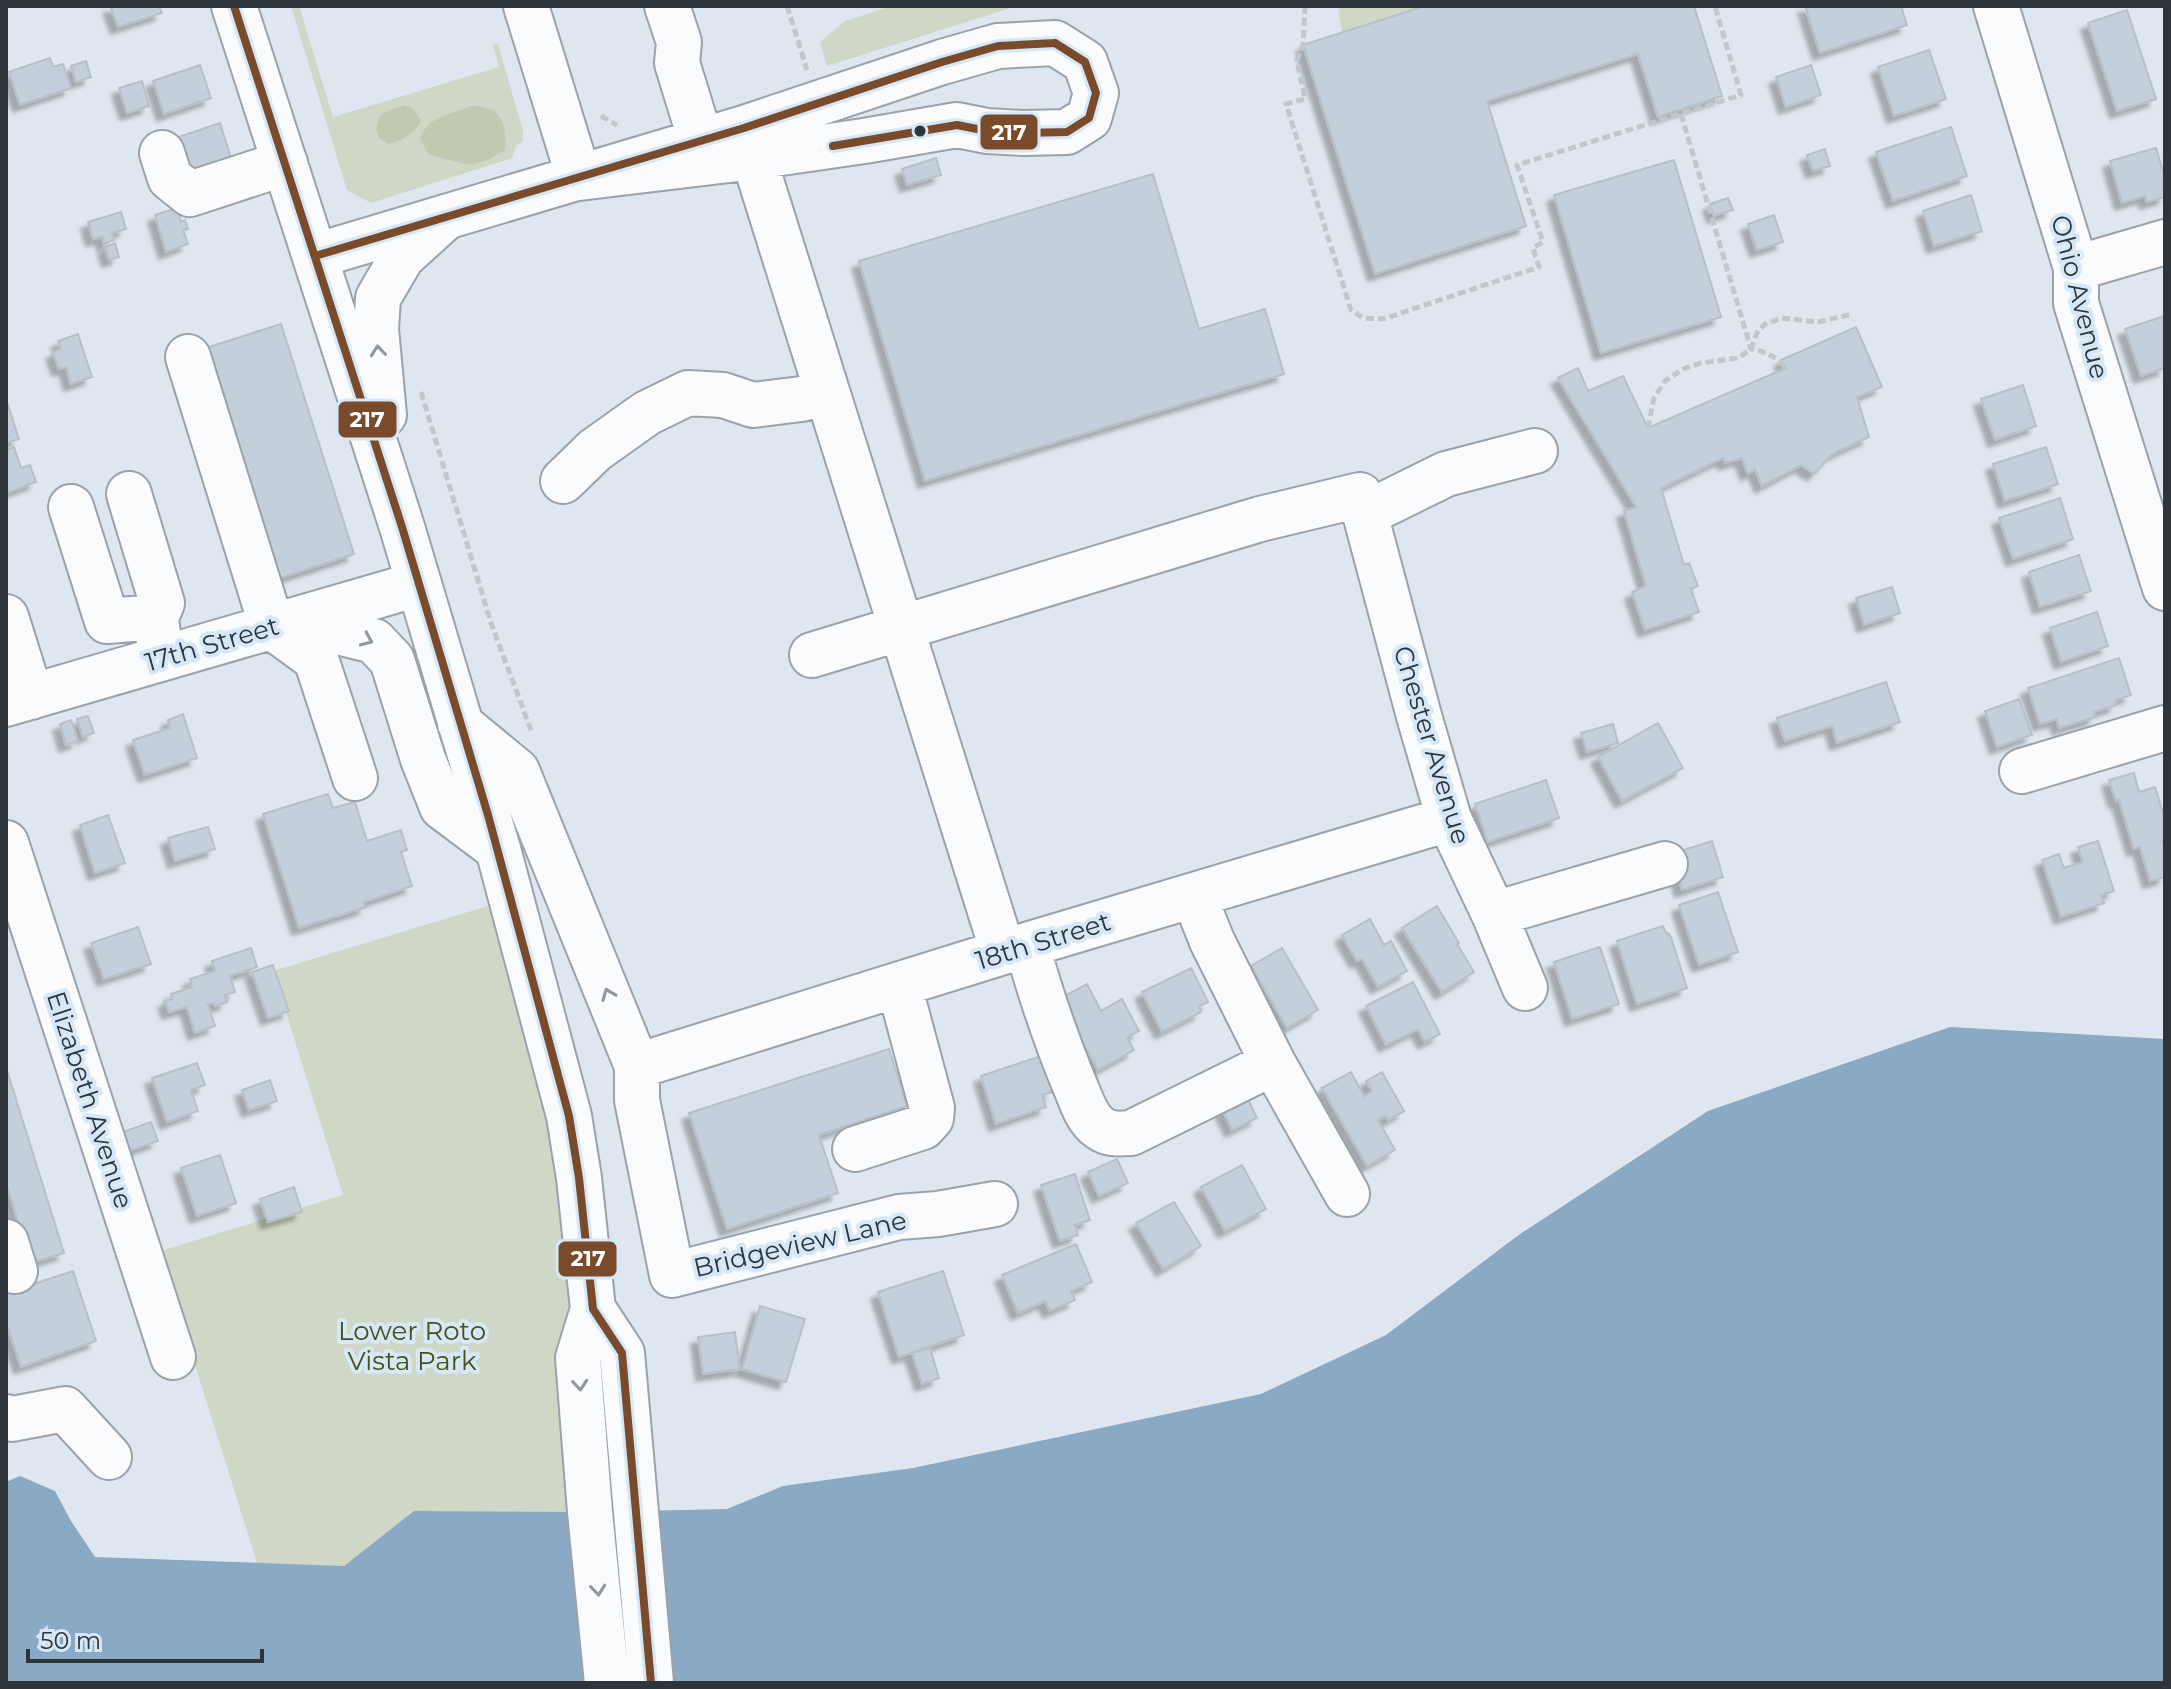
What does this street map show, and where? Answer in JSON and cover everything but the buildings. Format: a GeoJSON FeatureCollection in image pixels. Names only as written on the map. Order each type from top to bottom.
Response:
{"type":"FeatureCollection","features":[{"type":"Feature","properties":{"kind":"street"},"geometry":{"type":"LineString","coordinates":[[234,6],[379,454],[498,849],[569,1116],[593,1309],[578,1358],[607,1683]]}},
{"type":"Feature","properties":{"kind":"street"},"geometry":{"type":"LineString","coordinates":[[526,6],[579,178]]}},
{"type":"Feature","properties":{"kind":"street"},"geometry":{"type":"LineString","coordinates":[[667,6],[679,42],[677,63],[701,141]]}},
{"type":"Feature","properties":{"kind":"street","name":"Ohio Avenue"},"geometry":{"type":"LineString","coordinates":[[1996,6],[2076,268],[2076,303],[2165,588]]}},
{"type":"Feature","properties":{"kind":"street"},"geometry":{"type":"LineString","coordinates":[[315,256],[701,141],[749,142],[864,141],[957,125],[987,131],[1067,132],[1089,118],[1096,93],[1085,62],[1055,43],[998,46],[942,62],[749,142],[579,178]]}},
{"type":"Feature","properties":{"kind":"street"},"geometry":{"type":"LineString","coordinates":[[749,142],[901,627],[1015,949],[1040,990],[1087,1113],[1106,1132],[1115,1135],[1131,1133],[1273,1063]]}},
{"type":"Feature","properties":{"kind":"street"},"geometry":{"type":"LineString","coordinates":[[162,153],[170,178],[190,194],[285,163]]}},
{"type":"Feature","properties":{"kind":"street"},"geometry":{"type":"LineString","coordinates":[[379,454],[387,442],[376,329],[378,298],[402,257],[446,217]]}},
{"type":"Feature","properties":{"kind":"street"},"geometry":{"type":"LineString","coordinates":[[2076,268],[2165,242]]}},
{"type":"Feature","properties":{"kind":"street"},"geometry":{"type":"LineString","coordinates":[[188,357],[282,624],[316,659],[355,778]]}},
{"type":"Feature","properties":{"kind":"street"},"geometry":{"type":"LineString","coordinates":[[563,481],[595,450],[637,420],[688,393],[723,395],[753,405],[827,392]]}},
{"type":"Feature","properties":{"kind":"street"},"geometry":{"type":"LineString","coordinates":[[812,655],[1260,519],[1362,504],[1446,474],[1535,451]]}},
{"type":"Feature","properties":{"kind":"street"},"geometry":{"type":"LineString","coordinates":[[71,507],[107,621],[158,638],[162,603],[129,494]]}},
{"type":"Feature","properties":{"kind":"street","name":"Chester Avenue"},"geometry":{"type":"LineString","coordinates":[[1362,504],[1449,819],[1525,988]]}},
{"type":"Feature","properties":{"kind":"street","name":"17th Street"},"geometry":{"type":"LineString","coordinates":[[18,701],[158,638],[282,624],[418,584]]}},
{"type":"Feature","properties":{"kind":"street"},"geometry":{"type":"LineString","coordinates":[[6,617],[18,701]]}},
{"type":"Feature","properties":{"kind":"street"},"geometry":{"type":"LineString","coordinates":[[282,624],[374,641],[392,660],[423,759],[442,807],[498,849]]}},
{"type":"Feature","properties":{"kind":"street"},"geometry":{"type":"LineString","coordinates":[[460,724],[517,771],[637,1066]]}},
{"type":"Feature","properties":{"kind":"street"},"geometry":{"type":"LineString","coordinates":[[2022,771],[2165,728]]}},
{"type":"Feature","properties":{"kind":"street","name":"18th Street"},"geometry":{"type":"LineString","coordinates":[[637,1066],[1449,819]]}},
{"type":"Feature","properties":{"kind":"street","name":"Elizabeth Avenue"},"geometry":{"type":"LineString","coordinates":[[6,843],[173,1357]]}},
{"type":"Feature","properties":{"kind":"street"},"geometry":{"type":"LineString","coordinates":[[1494,914],[1665,864]]}},
{"type":"Feature","properties":{"kind":"street"},"geometry":{"type":"LineString","coordinates":[[1194,896],[1212,941],[1273,1063],[1347,1194]]}},
{"type":"Feature","properties":{"kind":"street"},"geometry":{"type":"LineString","coordinates":[[855,1149],[923,1127],[931,1118],[932,1108],[899,985]]}},
{"type":"Feature","properties":{"kind":"street","name":"Bridgeview Lane"},"geometry":{"type":"LineString","coordinates":[[637,1066],[637,1100],[672,1275],[899,1217],[995,1204]]}},
{"type":"Feature","properties":{"kind":"street"},"geometry":{"type":"LineString","coordinates":[[593,1309],[622,1353],[651,1683]]}},
{"type":"Feature","properties":{"kind":"street"},"geometry":{"type":"LineString","coordinates":[[6,1417],[12,1419],[65,1409],[109,1457]]}},
{"type":"Feature","properties":{"kind":"path"},"geometry":{"type":"LineString","coordinates":[[1305,6],[1303,45],[1297,60],[1305,99],[1286,104],[1351,310],[1363,318],[1383,319],[1539,267],[1533,248],[1543,242],[1517,165],[1741,95],[1715,6]]}},
{"type":"Feature","properties":{"kind":"path"},"geometry":{"type":"LineString","coordinates":[[1681,114],[1751,349]]}},
{"type":"Feature","properties":{"kind":"path"},"geometry":{"type":"LineString","coordinates":[[1648,428],[1654,398],[1665,381],[1683,369],[1738,358],[1751,349],[1758,331],[1765,324],[1782,318],[1818,322],[1853,314]]}},
{"type":"Feature","properties":{"kind":"path"},"geometry":{"type":"LineString","coordinates":[[1751,349],[1767,352],[1786,368]]}},
{"type":"Feature","properties":{"kind":"green space"},"geometry":{"type":"Polygon","coordinates":[[[291,6],[299,6],[333,117],[499,67],[493,45],[498,44],[523,131],[523,141],[516,146],[512,158],[371,203],[347,190],[291,6]],[[474,106],[463,110],[429,155],[469,165],[474,106]]]}},
{"type":"Feature","properties":{"kind":"green space"},"geometry":{"type":"Polygon","coordinates":[[[892,6],[1017,6],[827,66],[820,42],[845,21],[892,6]]]}},
{"type":"Feature","properties":{"kind":"green space"},"geometry":{"type":"Polygon","coordinates":[[[1338,6],[1425,6],[1342,32],[1338,6]]]}},
{"type":"Feature","properties":{"kind":"green space"},"geometry":{"type":"Polygon","coordinates":[[[404,105],[414,109],[421,121],[408,136],[389,144],[379,138],[376,128],[380,116],[404,105]]]}},
{"type":"Feature","properties":{"kind":"green space"},"geometry":{"type":"Polygon","coordinates":[[[474,105],[492,110],[501,119],[505,150],[488,160],[469,165],[429,155],[420,139],[429,125],[442,116],[474,105]]]}},
{"type":"Feature","properties":{"kind":"green space","name":"Lower Roto Vista Park"},"geometry":{"type":"Polygon","coordinates":[[[511,899],[552,1050],[590,1512],[415,1511],[344,1566],[257,1563],[191,1352],[141,1257],[343,1195],[273,971],[511,899]]]}},
{"type":"Feature","properties":{"kind":"water"},"geometry":{"type":"Polygon","coordinates":[[[1950,1027],[2165,1039],[2165,1683],[6,1683],[6,1482],[20,1476],[55,1491],[95,1557],[344,1566],[414,1511],[727,1509],[783,1486],[913,1468],[1261,1394],[1386,1335],[1520,1234],[1708,1111],[1950,1027]]]}},
{"type":"Feature","properties":{"kind":"transit line","name":"217"},"geometry":{"type":"LineString","coordinates":[[234,6],[402,527],[488,815],[569,1116],[593,1309],[622,1353],[651,1683]]}},
{"type":"Feature","properties":{"kind":"transit line","name":"217"},"geometry":{"type":"LineString","coordinates":[[833,146],[957,125],[987,131],[1067,132],[1089,118],[1096,93],[1085,62],[1055,43]]}},
{"type":"Feature","properties":{"kind":"transit line","name":"217"},"geometry":{"type":"LineString","coordinates":[[315,256],[744,128],[942,62],[998,46],[1055,43]]}}]}
